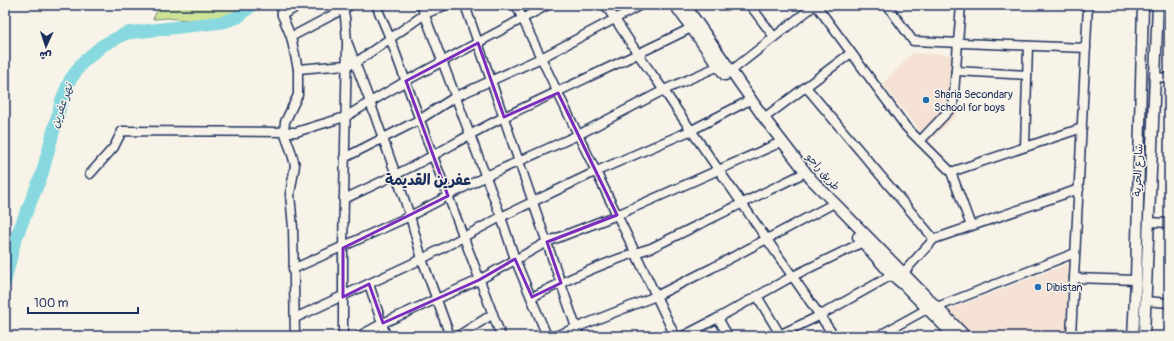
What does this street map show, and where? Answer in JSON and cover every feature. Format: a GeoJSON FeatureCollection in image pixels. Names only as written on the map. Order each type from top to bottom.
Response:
{"type":"FeatureCollection","features":[{"type":"Feature","properties":{"kind":"main road","name":"طريق راجو"},"geometry":{"type":"LineString","coordinates":[[675,5],[800,176],[863,242],[892,275],[965,336]]}},
{"type":"Feature","properties":{"kind":"main road","name":"طريق راجو"},"geometry":{"type":"LineString","coordinates":[[685,5],[764,118],[811,179],[903,273],[954,336]]}},
{"type":"Feature","properties":{"kind":"main road","name":"شارع الحرية"},"geometry":{"type":"LineString","coordinates":[[1133,336],[1136,280],[1143,5]]}},
{"type":"Feature","properties":{"kind":"main road","name":"شارع الحرية"},"geometry":{"type":"LineString","coordinates":[[1144,336],[1158,5]]}},
{"type":"Feature","properties":{"kind":"main road"},"geometry":{"type":"LineString","coordinates":[[1136,252],[1147,253]]}},
{"type":"Feature","properties":{"kind":"street"},"geometry":{"type":"LineString","coordinates":[[281,5],[282,15],[291,37],[298,69],[298,96],[285,122],[284,132],[295,165],[290,194],[293,228],[295,336]]}},
{"type":"Feature","properties":{"kind":"street"},"geometry":{"type":"LineString","coordinates":[[282,15],[301,5]]}},
{"type":"Feature","properties":{"kind":"street"},"geometry":{"type":"LineString","coordinates":[[376,5],[390,38],[419,120],[501,336]]}},
{"type":"Feature","properties":{"kind":"street"},"geometry":{"type":"LineString","coordinates":[[421,5],[501,216],[515,259],[547,336]]}},
{"type":"Feature","properties":{"kind":"street"},"geometry":{"type":"LineString","coordinates":[[298,69],[346,65],[355,62],[425,14],[446,5]]}},
{"type":"Feature","properties":{"kind":"street"},"geometry":{"type":"LineString","coordinates":[[465,5],[579,336]]}},
{"type":"Feature","properties":{"kind":"street"},"geometry":{"type":"LineString","coordinates":[[516,5],[675,336]]}},
{"type":"Feature","properties":{"kind":"street"},"geometry":{"type":"LineString","coordinates":[[90,174],[114,147],[122,131],[296,132],[345,117],[548,5]]}},
{"type":"Feature","properties":{"kind":"street"},"geometry":{"type":"LineString","coordinates":[[605,5],[616,19],[638,55],[692,130],[834,336]]}},
{"type":"Feature","properties":{"kind":"street"},"geometry":{"type":"LineString","coordinates":[[344,158],[419,120],[455,98],[541,58],[641,5]]}},
{"type":"Feature","properties":{"kind":"street"},"geometry":{"type":"LineString","coordinates":[[750,5],[774,37]]}},
{"type":"Feature","properties":{"kind":"street"},"geometry":{"type":"LineString","coordinates":[[731,71],[816,5],[906,127],[951,172],[971,226]]}},
{"type":"Feature","properties":{"kind":"street"},"geometry":{"type":"LineString","coordinates":[[887,5],[913,41],[1086,48]]}},
{"type":"Feature","properties":{"kind":"street"},"geometry":{"type":"LineString","coordinates":[[920,141],[953,106],[961,5]]}},
{"type":"Feature","properties":{"kind":"street"},"geometry":{"type":"LineString","coordinates":[[1071,336],[1088,5]]}},
{"type":"Feature","properties":{"kind":"street"},"geometry":{"type":"LineString","coordinates":[[291,37],[346,6],[347,42],[342,297],[343,336]]}},
{"type":"Feature","properties":{"kind":"street"},"geometry":{"type":"LineString","coordinates":[[344,199],[396,175],[504,117],[638,55],[691,28]]}},
{"type":"Feature","properties":{"kind":"street"},"geometry":{"type":"LineString","coordinates":[[347,42],[396,175],[410,216],[422,259],[450,336]]}},
{"type":"Feature","properties":{"kind":"street"},"geometry":{"type":"LineString","coordinates":[[1025,147],[1028,46]]}},
{"type":"Feature","properties":{"kind":"street"},"geometry":{"type":"LineString","coordinates":[[764,118],[851,53]]}},
{"type":"Feature","properties":{"kind":"street"},"geometry":{"type":"LineString","coordinates":[[293,269],[343,248],[410,216],[486,176],[578,136],[664,90],[719,66]]}},
{"type":"Feature","properties":{"kind":"street"},"geometry":{"type":"LineString","coordinates":[[956,71],[1027,75]]}},
{"type":"Feature","properties":{"kind":"street"},"geometry":{"type":"LineString","coordinates":[[1154,77],[1169,78]]}},
{"type":"Feature","properties":{"kind":"street"},"geometry":{"type":"LineString","coordinates":[[806,87],[934,239]]}},
{"type":"Feature","properties":{"kind":"street"},"geometry":{"type":"LineString","coordinates":[[295,318],[422,259],[501,216],[597,171],[692,130],[746,102]]}},
{"type":"Feature","properties":{"kind":"street"},"geometry":{"type":"LineString","coordinates":[[951,172],[1082,128]]}},
{"type":"Feature","properties":{"kind":"street"},"geometry":{"type":"LineString","coordinates":[[359,336],[383,323],[479,280],[547,242],[617,215],[776,144]]}},
{"type":"Feature","properties":{"kind":"street"},"geometry":{"type":"LineString","coordinates":[[532,297],[561,283],[634,253],[651,248],[800,176]]}},
{"type":"Feature","properties":{"kind":"street"},"geometry":{"type":"LineString","coordinates":[[903,273],[934,239],[1079,190]]}},
{"type":"Feature","properties":{"kind":"street"},"geometry":{"type":"LineString","coordinates":[[555,336],[656,296],[829,206]]}},
{"type":"Feature","properties":{"kind":"street"},"geometry":{"type":"LineString","coordinates":[[1148,222],[1169,223]]}},
{"type":"Feature","properties":{"kind":"street"},"geometry":{"type":"LineString","coordinates":[[683,336],[793,276],[863,242]]}},
{"type":"Feature","properties":{"kind":"street"},"geometry":{"type":"LineString","coordinates":[[878,336],[932,308],[1075,253]]}},
{"type":"Feature","properties":{"kind":"street"},"geometry":{"type":"LineString","coordinates":[[757,296],[779,335],[819,316],[892,275]]}},
{"type":"Feature","properties":{"kind":"street"},"geometry":{"type":"LineString","coordinates":[[1074,278],[1136,280]]}},
{"type":"Feature","properties":{"kind":"street"},"geometry":{"type":"LineString","coordinates":[[368,284],[383,323],[386,336]]}},
{"type":"Feature","properties":{"kind":"street"},"geometry":{"type":"LineString","coordinates":[[1145,301],[1169,303]]}},
{"type":"Feature","properties":{"kind":"street"},"geometry":{"type":"LineString","coordinates":[[458,336],[493,314]]}},
{"type":"Feature","properties":{"kind":"street"},"geometry":{"type":"LineString","coordinates":[[718,318],[728,336]]}},
{"type":"Feature","properties":{"kind":"highlighted area"},"geometry":{"type":"Polygon","coordinates":[[[478,43],[504,117],[558,93],[617,215],[547,242],[561,283],[532,297],[515,259],[479,280],[383,323],[369,284],[343,297],[343,248],[448,196],[406,81],[478,43]]]}},
{"type":"Feature","properties":{"kind":"shaded area","name":"Sharia Secondary School for boys"},"geometry":{"type":"Polygon","coordinates":[[[913,53],[959,55],[957,115],[929,142],[882,84],[913,53]]]}},
{"type":"Feature","properties":{"kind":"shaded area","name":"Dibistan"},"geometry":{"type":"Polygon","coordinates":[[[1068,264],[1066,336],[974,336],[948,310],[1068,264]]]}},
{"type":"Feature","properties":{"kind":"green space"},"geometry":{"type":"Polygon","coordinates":[[[168,5],[245,5],[230,18],[186,20],[168,18],[153,19],[157,11],[168,5]]]}},
{"type":"Feature","properties":{"kind":"waterway","name":"نهر عفرين"},"geometry":{"type":"LineString","coordinates":[[5,281],[15,240],[42,174],[62,99],[70,80],[82,63],[103,45],[127,33],[223,22],[238,17],[252,5]]}},
{"type":"Feature","properties":{"kind":"place","name":"Sharia Secondary School for boys"},"geometry":{"type":"Point","coordinates":[926,100]}},
{"type":"Feature","properties":{"kind":"place","name":"Dibistan"},"geometry":{"type":"Point","coordinates":[1038,287]}},
{"type":"Feature","properties":{"kind":"district","name":"عفرين القديمة"},"geometry":{"type":"Point","coordinates":[428,180]}}]}
